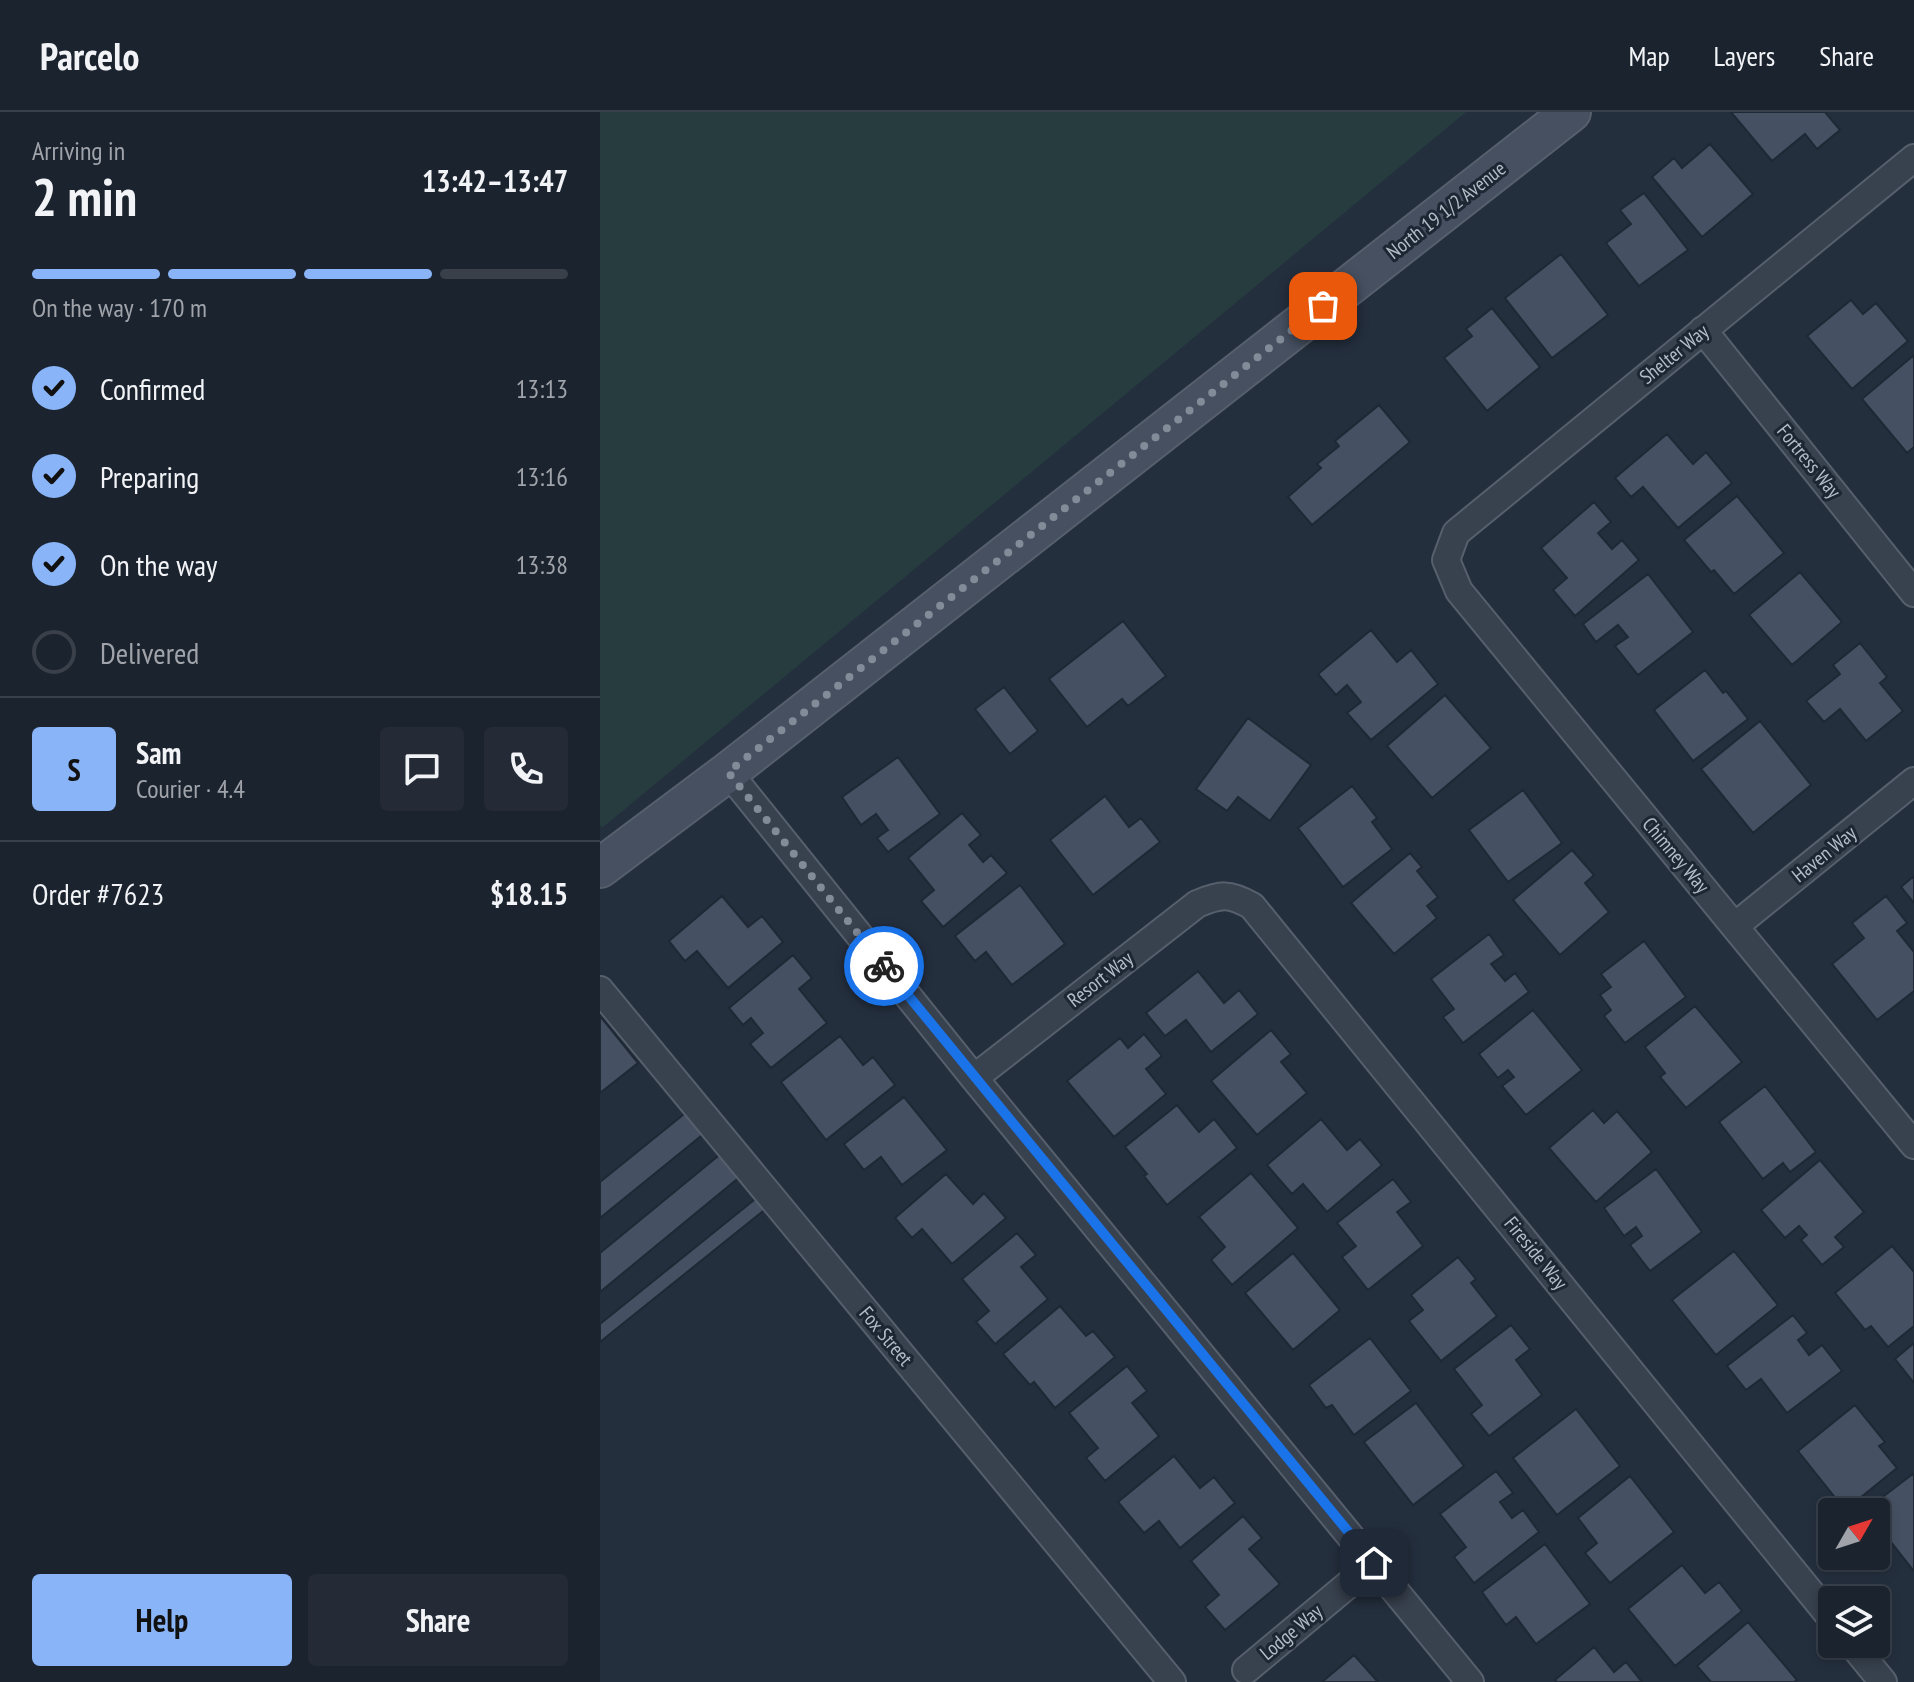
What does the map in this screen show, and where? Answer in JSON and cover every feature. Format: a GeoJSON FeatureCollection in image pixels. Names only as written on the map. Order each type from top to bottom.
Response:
{"type":"FeatureCollection","features":[{"type":"Feature","properties":{"kind":"main road","name":"North 19 1/2 Avenue"},"geometry":{"type":"LineString","coordinates":[[600,868],[728,772],[1571,112]]}},
{"type":"Feature","properties":{"kind":"street","name":"Shelter Way"},"geometry":{"type":"LineString","coordinates":[[1446,560],[1456,533],[1914,158]]}},
{"type":"Feature","properties":{"kind":"street","name":"Fortress Way"},"geometry":{"type":"LineString","coordinates":[[1703,330],[1914,593]]}},
{"type":"Feature","properties":{"kind":"street","name":"Chimney Way"},"geometry":{"type":"LineString","coordinates":[[1446,560],[1459,591],[1914,1145]]}},
{"type":"Feature","properties":{"kind":"street"},"geometry":{"type":"LineString","coordinates":[[728,772],[974,1078],[1470,1682]]}},
{"type":"Feature","properties":{"kind":"street","name":"Haven Way"},"geometry":{"type":"LineString","coordinates":[[1735,926],[1914,781]]}},
{"type":"Feature","properties":{"kind":"street","name":"Resort Way"},"geometry":{"type":"LineString","coordinates":[[974,1078],[1197,904],[1214,897],[1233,896]]}},
{"type":"Feature","properties":{"kind":"street","name":"Fireside Way"},"geometry":{"type":"LineString","coordinates":[[1233,896],[1252,906],[1268,922],[1818,1602]]}},
{"type":"Feature","properties":{"kind":"street","name":"Fox Street"},"geometry":{"type":"LineString","coordinates":[[600,990],[1172,1682]]}},
{"type":"Feature","properties":{"kind":"street","name":"Lodge Way"},"geometry":{"type":"LineString","coordinates":[[1246,1670],[1374,1563]]}},
{"type":"Feature","properties":{"kind":"street"},"geometry":{"type":"LineString","coordinates":[[1863,1658],[1883,1682]]}},
{"type":"Feature","properties":{"kind":"green space"},"geometry":{"type":"Polygon","coordinates":[[[600,112],[1466,112],[602,828],[600,112]]]}},
{"type":"Feature","properties":{"kind":"building"},"geometry":{"type":"Polygon","coordinates":[[[1731,112],[1825,112],[1840,130],[1817,149],[1805,134],[1772,161],[1731,112]]]}},
{"type":"Feature","properties":{"kind":"building"},"geometry":{"type":"Polygon","coordinates":[[[1710,144],[1753,194],[1702,237],[1652,177],[1674,158],[1682,168],[1710,144]]]}},
{"type":"Feature","properties":{"kind":"building"},"geometry":{"type":"Polygon","coordinates":[[[1644,193],[1688,250],[1639,286],[1606,243],[1631,224],[1620,210],[1644,193]]]}},
{"type":"Feature","properties":{"kind":"building"},"geometry":{"type":"Polygon","coordinates":[[[1561,254],[1608,315],[1552,358],[1505,298],[1561,254]]]}},
{"type":"Feature","properties":{"kind":"building"},"geometry":{"type":"Polygon","coordinates":[[[1851,300],[1863,314],[1876,303],[1908,341],[1852,389],[1807,336],[1851,300]]]}},
{"type":"Feature","properties":{"kind":"building"},"geometry":{"type":"Polygon","coordinates":[[[1492,308],[1540,367],[1487,411],[1444,358],[1472,336],[1466,329],[1492,308]]]}},
{"type":"Feature","properties":{"kind":"building"},"geometry":{"type":"Polygon","coordinates":[[[1914,355],[1914,447],[1907,453],[1862,399],[1914,355]]]}},
{"type":"Feature","properties":{"kind":"building"},"geometry":{"type":"Polygon","coordinates":[[[1379,405],[1410,442],[1312,525],[1288,497],[1321,468],[1317,464],[1339,446],[1335,441],[1379,405]]]}},
{"type":"Feature","properties":{"kind":"building"},"geometry":{"type":"Polygon","coordinates":[[[1667,434],[1693,464],[1706,452],[1732,483],[1678,528],[1643,487],[1631,497],[1615,478],[1667,434]]]}},
{"type":"Feature","properties":{"kind":"building"},"geometry":{"type":"Polygon","coordinates":[[[1737,496],[1784,553],[1734,594],[1684,540],[1737,496]]]}},
{"type":"Feature","properties":{"kind":"building"},"geometry":{"type":"Polygon","coordinates":[[[1594,502],[1611,522],[1598,533],[1612,549],[1622,540],[1639,560],[1575,616],[1553,590],[1567,578],[1541,548],[1594,502]]]}},
{"type":"Feature","properties":{"kind":"building"},"geometry":{"type":"Polygon","coordinates":[[[1800,572],[1842,622],[1792,665],[1749,615],[1800,572]]]}},
{"type":"Feature","properties":{"kind":"building"},"geometry":{"type":"Polygon","coordinates":[[[1648,574],[1693,632],[1638,675],[1615,646],[1628,637],[1618,625],[1596,642],[1583,624],[1648,574]]]}},
{"type":"Feature","properties":{"kind":"building"},"geometry":{"type":"Polygon","coordinates":[[[1123,621],[1166,676],[1128,706],[1122,699],[1087,727],[1049,679],[1123,621]]]}},
{"type":"Feature","properties":{"kind":"building"},"geometry":{"type":"Polygon","coordinates":[[[1371,630],[1397,662],[1411,650],[1438,684],[1371,740],[1347,713],[1361,702],[1347,685],[1336,695],[1318,674],[1371,630]]]}},
{"type":"Feature","properties":{"kind":"building"},"geometry":{"type":"Polygon","coordinates":[[[1860,643],[1887,677],[1880,683],[1903,711],[1866,741],[1840,709],[1824,722],[1806,701],[1840,674],[1833,665],[1860,643]]]}},
{"type":"Feature","properties":{"kind":"building"},"geometry":{"type":"Polygon","coordinates":[[[1705,670],[1748,719],[1693,761],[1654,710],[1705,670]]]}},
{"type":"Feature","properties":{"kind":"building"},"geometry":{"type":"Polygon","coordinates":[[[1004,687],[1038,731],[1010,754],[975,709],[1004,687]]]}},
{"type":"Feature","properties":{"kind":"building"},"geometry":{"type":"Polygon","coordinates":[[[1445,695],[1491,748],[1432,798],[1387,746],[1445,695]]]}},
{"type":"Feature","properties":{"kind":"building"},"geometry":{"type":"Polygon","coordinates":[[[1248,718],[1311,765],[1270,821],[1238,797],[1227,811],[1196,789],[1248,718]]]}},
{"type":"Feature","properties":{"kind":"building"},"geometry":{"type":"Polygon","coordinates":[[[1760,721],[1811,785],[1753,833],[1701,769],[1760,721]]]}},
{"type":"Feature","properties":{"kind":"building"},"geometry":{"type":"Polygon","coordinates":[[[898,757],[940,814],[888,852],[877,838],[888,830],[876,814],[861,825],[842,797],[898,757]]]}},
{"type":"Feature","properties":{"kind":"building"},"geometry":{"type":"Polygon","coordinates":[[[1352,786],[1377,818],[1372,822],[1392,849],[1343,887],[1298,828],[1352,786]]]}},
{"type":"Feature","properties":{"kind":"building"},"geometry":{"type":"Polygon","coordinates":[[[1523,790],[1562,843],[1508,882],[1469,830],[1523,790]]]}},
{"type":"Feature","properties":{"kind":"building"},"geometry":{"type":"Polygon","coordinates":[[[1105,796],[1129,827],[1141,818],[1160,842],[1093,895],[1050,840],[1105,796]]]}},
{"type":"Feature","properties":{"kind":"building"},"geometry":{"type":"Polygon","coordinates":[[[962,813],[981,835],[969,845],[983,862],[991,855],[1007,873],[943,927],[921,901],[934,890],[908,858],[962,813]]]}},
{"type":"Feature","properties":{"kind":"building"},"geometry":{"type":"Polygon","coordinates":[[[1572,850],[1594,875],[1585,883],[1609,912],[1560,955],[1513,900],[1572,850]]]}},
{"type":"Feature","properties":{"kind":"building"},"geometry":{"type":"Polygon","coordinates":[[[1410,853],[1422,867],[1417,871],[1438,897],[1427,906],[1437,918],[1394,954],[1351,903],[1410,853]]]}},
{"type":"Feature","properties":{"kind":"building"},"geometry":{"type":"Polygon","coordinates":[[[1914,876],[1914,903],[1901,887],[1914,876]]]}},
{"type":"Feature","properties":{"kind":"building"},"geometry":{"type":"Polygon","coordinates":[[[1020,885],[1065,944],[1012,985],[986,952],[975,961],[955,936],[1020,885]]]}},
{"type":"Feature","properties":{"kind":"building"},"geometry":{"type":"Polygon","coordinates":[[[722,896],[748,927],[762,916],[783,942],[728,988],[697,951],[685,961],[669,941],[722,896]]]}},
{"type":"Feature","properties":{"kind":"building"},"geometry":{"type":"Polygon","coordinates":[[[1886,896],[1907,923],[1897,931],[1914,952],[1914,991],[1877,1020],[1832,964],[1864,938],[1852,923],[1886,896]]]}},
{"type":"Feature","properties":{"kind":"building"},"geometry":{"type":"Polygon","coordinates":[[[1489,934],[1504,955],[1491,964],[1505,981],[1515,973],[1529,992],[1463,1043],[1443,1017],[1454,1009],[1431,979],[1489,934]]]}},
{"type":"Feature","properties":{"kind":"building"},"geometry":{"type":"Polygon","coordinates":[[[1644,941],[1686,997],[1625,1043],[1604,1016],[1611,1010],[1600,995],[1611,987],[1601,974],[1644,941]]]}},
{"type":"Feature","properties":{"kind":"building"},"geometry":{"type":"Polygon","coordinates":[[[793,955],[812,978],[799,989],[827,1023],[771,1068],[750,1044],[763,1033],[751,1018],[743,1025],[729,1008],[793,955]]]}},
{"type":"Feature","properties":{"kind":"building"},"geometry":{"type":"Polygon","coordinates":[[[1198,971],[1224,1003],[1239,990],[1258,1014],[1211,1052],[1186,1020],[1165,1036],[1146,1013],[1198,971]]]}},
{"type":"Feature","properties":{"kind":"building"},"geometry":{"type":"Polygon","coordinates":[[[1695,1006],[1742,1062],[1686,1108],[1660,1077],[1665,1073],[1645,1047],[1695,1006]]]}},
{"type":"Feature","properties":{"kind":"building"},"geometry":{"type":"Polygon","coordinates":[[[1533,1010],[1582,1070],[1526,1115],[1502,1086],[1514,1077],[1508,1070],[1498,1078],[1479,1054],[1533,1010]]]}},
{"type":"Feature","properties":{"kind":"building"},"geometry":{"type":"Polygon","coordinates":[[[600,1016],[638,1063],[600,1093],[600,1016]]]}},
{"type":"Feature","properties":{"kind":"building"},"geometry":{"type":"Polygon","coordinates":[[[1271,1030],[1291,1054],[1281,1062],[1307,1093],[1257,1135],[1211,1081],[1271,1030]]]}},
{"type":"Feature","properties":{"kind":"building"},"geometry":{"type":"Polygon","coordinates":[[[1144,1034],[1162,1056],[1146,1069],[1166,1094],[1114,1137],[1067,1081],[1120,1038],[1128,1048],[1144,1034]]]}},
{"type":"Feature","properties":{"kind":"building"},"geometry":{"type":"Polygon","coordinates":[[[840,1036],[863,1065],[873,1057],[895,1085],[826,1140],[781,1082],[840,1036]]]}},
{"type":"Feature","properties":{"kind":"building"},"geometry":{"type":"Polygon","coordinates":[[[1765,1086],[1816,1152],[1790,1172],[1783,1163],[1763,1179],[1719,1122],[1765,1086]]]}},
{"type":"Feature","properties":{"kind":"building"},"geometry":{"type":"Polygon","coordinates":[[[904,1097],[947,1150],[902,1185],[881,1157],[864,1170],[844,1144],[904,1097]]]}},
{"type":"Feature","properties":{"kind":"building"},"geometry":{"type":"Polygon","coordinates":[[[699,1102],[717,1123],[600,1218],[600,1182],[699,1102]]]}},
{"type":"Feature","properties":{"kind":"building"},"geometry":{"type":"Polygon","coordinates":[[[1177,1105],[1199,1132],[1214,1119],[1237,1148],[1167,1205],[1125,1147],[1177,1105]]]}},
{"type":"Feature","properties":{"kind":"building"},"geometry":{"type":"Polygon","coordinates":[[[1593,1110],[1604,1123],[1617,1111],[1652,1152],[1596,1202],[1549,1148],[1593,1110]]]}},
{"type":"Feature","properties":{"kind":"building"},"geometry":{"type":"Polygon","coordinates":[[[1321,1119],[1347,1150],[1360,1139],[1382,1165],[1327,1212],[1303,1184],[1292,1194],[1267,1165],[1321,1119]]]}},
{"type":"Feature","properties":{"kind":"building"},"geometry":{"type":"Polygon","coordinates":[[[734,1143],[753,1166],[600,1292],[600,1253],[734,1143]]]}},
{"type":"Feature","properties":{"kind":"building"},"geometry":{"type":"Polygon","coordinates":[[[1820,1160],[1864,1212],[1835,1237],[1844,1247],[1822,1265],[1801,1240],[1807,1235],[1799,1226],[1785,1238],[1761,1210],[1820,1160]]]}},
{"type":"Feature","properties":{"kind":"building"},"geometry":{"type":"Polygon","coordinates":[[[1656,1169],[1702,1232],[1650,1271],[1630,1245],[1642,1236],[1636,1227],[1624,1236],[1604,1208],[1656,1169]]]}},
{"type":"Feature","properties":{"kind":"building"},"geometry":{"type":"Polygon","coordinates":[[[1251,1173],[1298,1228],[1232,1285],[1211,1260],[1225,1247],[1199,1217],[1251,1173]]]}},
{"type":"Feature","properties":{"kind":"building"},"geometry":{"type":"Polygon","coordinates":[[[946,1174],[973,1204],[984,1193],[1006,1218],[952,1264],[922,1229],[912,1238],[895,1218],[946,1174]]]}},
{"type":"Feature","properties":{"kind":"building"},"geometry":{"type":"Polygon","coordinates":[[[1393,1179],[1411,1202],[1397,1212],[1423,1246],[1368,1290],[1342,1257],[1356,1246],[1337,1223],[1393,1179]]]}},
{"type":"Feature","properties":{"kind":"building"},"geometry":{"type":"Polygon","coordinates":[[[769,1188],[778,1199],[600,1342],[600,1324],[769,1188]]]}},
{"type":"Feature","properties":{"kind":"building"},"geometry":{"type":"Polygon","coordinates":[[[1017,1233],[1036,1255],[1021,1267],[1048,1299],[995,1344],[976,1322],[989,1311],[962,1279],[1017,1233]]]}},
{"type":"Feature","properties":{"kind":"building"},"geometry":{"type":"Polygon","coordinates":[[[1892,1246],[1914,1272],[1914,1326],[1888,1347],[1871,1326],[1865,1330],[1835,1293],[1892,1246]]]}},
{"type":"Feature","properties":{"kind":"building"},"geometry":{"type":"Polygon","coordinates":[[[1734,1251],[1778,1305],[1716,1355],[1672,1300],[1734,1251]]]}},
{"type":"Feature","properties":{"kind":"building"},"geometry":{"type":"Polygon","coordinates":[[[1293,1253],[1340,1310],[1293,1350],[1245,1293],[1293,1253]]]}},
{"type":"Feature","properties":{"kind":"building"},"geometry":{"type":"Polygon","coordinates":[[[1458,1257],[1476,1279],[1471,1283],[1497,1316],[1441,1361],[1409,1321],[1423,1310],[1411,1295],[1458,1257]]]}},
{"type":"Feature","properties":{"kind":"building"},"geometry":{"type":"Polygon","coordinates":[[[1060,1306],[1086,1336],[1093,1331],[1115,1357],[1055,1408],[1034,1382],[1030,1385],[1003,1354],[1060,1306]]]}},
{"type":"Feature","properties":{"kind":"building"},"geometry":{"type":"Polygon","coordinates":[[[1793,1315],[1807,1333],[1798,1340],[1809,1355],[1822,1345],[1842,1371],[1787,1413],[1761,1379],[1746,1390],[1727,1366],[1793,1315]]]}},
{"type":"Feature","properties":{"kind":"building"},"geometry":{"type":"Polygon","coordinates":[[[1511,1325],[1530,1349],[1516,1360],[1542,1395],[1489,1436],[1471,1414],[1482,1405],[1454,1369],[1511,1325]]]}},
{"type":"Feature","properties":{"kind":"building"},"geometry":{"type":"Polygon","coordinates":[[[1370,1338],[1411,1391],[1354,1435],[1332,1405],[1326,1408],[1309,1385],[1370,1338]]]}},
{"type":"Feature","properties":{"kind":"building"},"geometry":{"type":"Polygon","coordinates":[[[1914,1343],[1914,1383],[1895,1359],[1914,1343]]]}},
{"type":"Feature","properties":{"kind":"building"},"geometry":{"type":"Polygon","coordinates":[[[1127,1366],[1147,1391],[1132,1403],[1159,1436],[1105,1481],[1086,1458],[1098,1448],[1069,1413],[1127,1366]]]}},
{"type":"Feature","properties":{"kind":"building"},"geometry":{"type":"Polygon","coordinates":[[[1416,1403],[1464,1466],[1413,1505],[1364,1442],[1416,1403]]]}},
{"type":"Feature","properties":{"kind":"building"},"geometry":{"type":"Polygon","coordinates":[[[1855,1405],[1885,1442],[1879,1446],[1897,1468],[1860,1498],[1835,1498],[1798,1451],[1855,1405]]]}},
{"type":"Feature","properties":{"kind":"building"},"geometry":{"type":"Polygon","coordinates":[[[1576,1409],[1620,1466],[1557,1515],[1513,1458],[1576,1409]]]}},
{"type":"Feature","properties":{"kind":"building"},"geometry":{"type":"Polygon","coordinates":[[[1174,1456],[1200,1488],[1214,1477],[1235,1503],[1180,1548],[1159,1521],[1144,1533],[1118,1502],[1174,1456]]]}},
{"type":"Feature","properties":{"kind":"building"},"geometry":{"type":"Polygon","coordinates":[[[1496,1471],[1513,1493],[1500,1502],[1512,1518],[1523,1510],[1539,1532],[1474,1583],[1454,1557],[1466,1547],[1440,1514],[1496,1471]]]}},
{"type":"Feature","properties":{"kind":"building"},"geometry":{"type":"Polygon","coordinates":[[[1914,1473],[1913,1570],[1890,1541],[1890,1498],[1881,1498],[1914,1473]]]}},
{"type":"Feature","properties":{"kind":"building"},"geometry":{"type":"Polygon","coordinates":[[[1630,1476],[1674,1532],[1610,1583],[1585,1553],[1597,1543],[1578,1518],[1630,1476]]]}},
{"type":"Feature","properties":{"kind":"building"},"geometry":{"type":"Polygon","coordinates":[[[1243,1516],[1262,1538],[1249,1549],[1280,1584],[1225,1630],[1205,1607],[1219,1595],[1191,1561],[1243,1516]]]}},
{"type":"Feature","properties":{"kind":"building"},"geometry":{"type":"Polygon","coordinates":[[[1545,1544],[1590,1604],[1536,1644],[1516,1617],[1506,1625],[1482,1592],[1545,1544]]]}},
{"type":"Feature","properties":{"kind":"building"},"geometry":{"type":"Polygon","coordinates":[[[1682,1565],[1705,1593],[1719,1582],[1742,1611],[1675,1666],[1628,1609],[1682,1565]]]}},
{"type":"Feature","properties":{"kind":"building"},"geometry":{"type":"Polygon","coordinates":[[[1748,1622],[1797,1680],[1711,1682],[1697,1666],[1748,1622]]]}},
{"type":"Feature","properties":{"kind":"building"},"geometry":{"type":"Polygon","coordinates":[[[1594,1647],[1614,1672],[1626,1662],[1642,1682],[1555,1680],[1594,1647]]]}},
{"type":"Feature","properties":{"kind":"building"},"geometry":{"type":"Polygon","coordinates":[[[1354,1655],[1378,1682],[1322,1682],[1354,1655]]]}},
{"type":"Feature","properties":{"kind":"way so far"},"geometry":{"type":"LineString","coordinates":[[884,966],[728,772],[1323,306]]}},
{"type":"Feature","properties":{"kind":"route"},"geometry":{"type":"LineString","coordinates":[[884,966],[1374,1563]]}}]}
